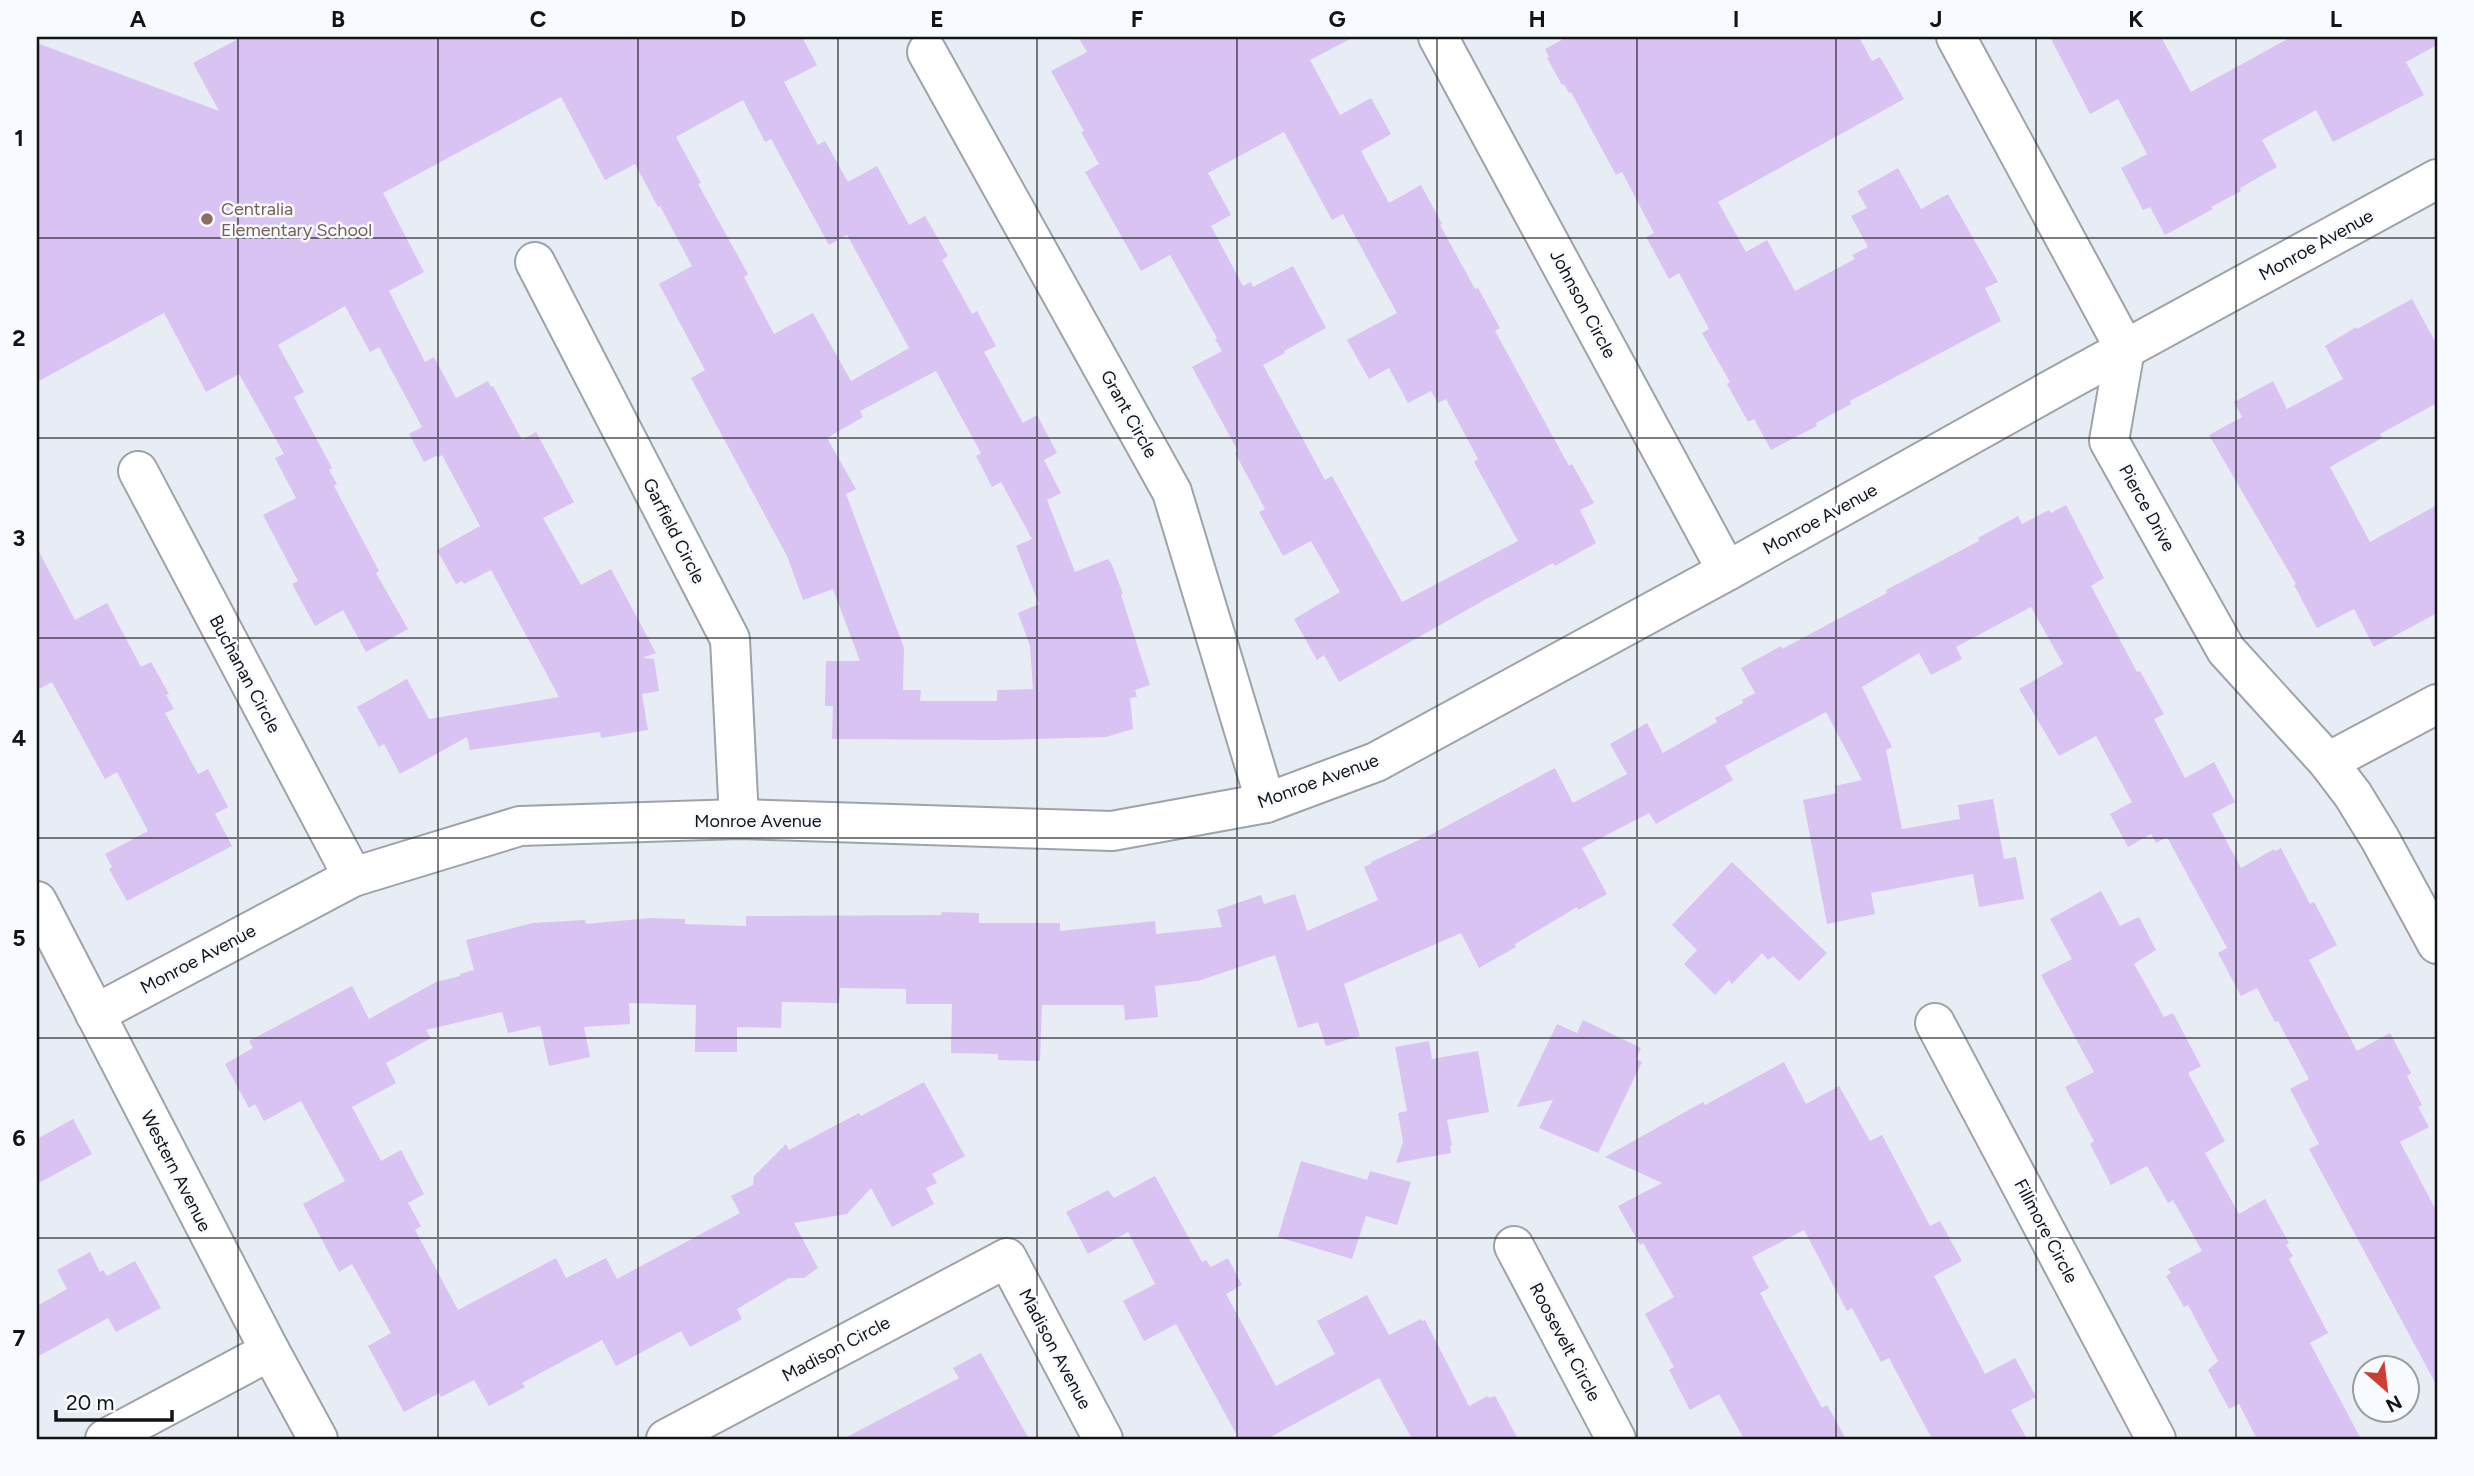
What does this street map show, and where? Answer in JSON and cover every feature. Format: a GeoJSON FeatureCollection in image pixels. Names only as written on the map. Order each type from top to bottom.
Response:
{"type":"FeatureCollection","features":[{"type":"Feature","properties":{"kind":"street","name":"Johnson Circle"},"geometry":{"type":"LineString","coordinates":[[1438,37],[1727,571]]}},
{"type":"Feature","properties":{"kind":"street"},"geometry":{"type":"LineString","coordinates":[[1956,37],[2125,348]]}},
{"type":"Feature","properties":{"kind":"street","name":"Grant Circle"},"geometry":{"type":"LineString","coordinates":[[927,52],[1172,492],[1266,803]]}},
{"type":"Feature","properties":{"kind":"street","name":"Monroe Avenue"},"geometry":{"type":"LineString","coordinates":[[95,1014],[352,877],[520,826],[739,819],[1112,831],[1266,803],[1376,762],[1727,571],[2125,348],[2437,179]]}},
{"type":"Feature","properties":{"kind":"street","name":"Garfield Circle"},"geometry":{"type":"LineString","coordinates":[[535,262],[730,639],[739,819]]}},
{"type":"Feature","properties":{"kind":"street","name":"Pierce Drive"},"geometry":{"type":"LineString","coordinates":[[2125,348],[2109,441],[2226,650],[2328,762],[2353,795],[2437,944]]}},
{"type":"Feature","properties":{"kind":"street","name":"Buchanan Circle"},"geometry":{"type":"LineString","coordinates":[[138,471],[352,877]]}},
{"type":"Feature","properties":{"kind":"street"},"geometry":{"type":"LineString","coordinates":[[2328,762],[2437,704]]}},
{"type":"Feature","properties":{"kind":"street","name":"Western Avenue"},"geometry":{"type":"LineString","coordinates":[[37,904],[318,1439]]}},
{"type":"Feature","properties":{"kind":"street","name":"Fillmore Circle"},"geometry":{"type":"LineString","coordinates":[[1935,1023],[2156,1439]]}},
{"type":"Feature","properties":{"kind":"street","name":"Roosevelt Circle"},"geometry":{"type":"LineString","coordinates":[[1514,1246],[1616,1439]]}},
{"type":"Feature","properties":{"kind":"street","name":"Madison Circle"},"geometry":{"type":"LineString","coordinates":[[666,1439],[1006,1258]]}},
{"type":"Feature","properties":{"kind":"street","name":"Madison Avenue"},"geometry":{"type":"LineString","coordinates":[[1006,1258],[1103,1439]]}},
{"type":"Feature","properties":{"kind":"street"},"geometry":{"type":"LineString","coordinates":[[105,1439],[270,1351]]}},
{"type":"Feature","properties":{"kind":"building"},"geometry":{"type":"Polygon","coordinates":[[[242,37],[802,37],[817,65],[784,82],[818,145],[825,141],[848,182],[877,166],[909,225],[925,216],[948,256],[942,260],[972,314],[977,311],[996,346],[984,352],[1023,423],[1037,415],[1057,453],[1044,460],[1061,493],[1047,500],[1075,572],[1108,559],[1112,565],[1150,685],[1135,690],[1137,697],[1130,698],[1133,729],[1106,737],[997,740],[832,739],[833,706],[825,706],[826,661],[860,661],[833,589],[803,600],[787,556],[691,378],[705,370],[659,284],[692,266],[660,206],[658,207],[635,164],[605,180],[561,97],[383,193],[424,272],[389,291],[425,362],[434,357],[456,398],[488,381],[522,440],[536,432],[574,502],[543,518],[581,585],[611,569],[656,653],[642,658],[654,659],[659,691],[642,694],[648,730],[601,738],[600,732],[470,750],[467,737],[400,774],[384,744],[379,747],[357,707],[407,679],[429,719],[559,697],[491,570],[464,584],[462,581],[456,584],[437,550],[480,526],[442,455],[424,462],[409,434],[422,427],[379,347],[370,352],[345,306],[278,345],[304,392],[294,397],[332,468],[329,470],[337,484],[334,486],[379,571],[376,573],[408,629],[366,652],[343,610],[315,626],[292,584],[298,581],[263,515],[296,498],[275,458],[284,454],[239,374],[206,392],[164,313],[37,382],[37,43],[219,111],[193,63],[242,37]],[[743,100],[676,137],[701,183],[698,184],[748,274],[744,277],[774,334],[813,313],[851,381],[909,348],[847,235],[829,245],[771,139],[765,142],[743,100]],[[936,371],[860,411],[863,417],[827,438],[856,489],[846,494],[904,648],[903,690],[921,690],[920,701],[997,701],[997,690],[1033,689],[1030,646],[1018,613],[1039,604],[1016,546],[1032,539],[1001,482],[992,487],[976,456],[981,453],[936,371]]]}},
{"type":"Feature","properties":{"kind":"building"},"geometry":{"type":"Polygon","coordinates":[[[1078,37],[1354,37],[1310,60],[1340,115],[1371,98],[1391,134],[1361,151],[1389,203],[1421,185],[1475,289],[1478,288],[1500,328],[1495,331],[1569,466],[1572,464],[1594,503],[1580,510],[1596,543],[1488,598],[1339,682],[1324,655],[1317,660],[1294,619],[1340,592],[1311,541],[1283,556],[1259,512],[1265,509],[1235,453],[1238,451],[1192,367],[1222,351],[1215,339],[1217,338],[1170,255],[1141,271],[1085,172],[1099,164],[1051,71],[1087,52],[1078,37]],[[1284,132],[1208,173],[1231,215],[1211,226],[1243,286],[1251,282],[1253,287],[1293,266],[1326,328],[1263,365],[1325,480],[1332,476],[1402,602],[1518,541],[1474,462],[1478,459],[1446,399],[1438,403],[1431,391],[1408,403],[1389,368],[1369,379],[1347,340],[1397,313],[1343,214],[1332,220],[1284,132]]]}},
{"type":"Feature","properties":{"kind":"building"},"geometry":{"type":"Polygon","coordinates":[[[1567,37],[1859,37],[1872,61],[1880,57],[1904,99],[1718,202],[1746,252],[1767,240],[1795,291],[1855,259],[1852,255],[1868,247],[1851,216],[1867,208],[1857,191],[1898,168],[1921,209],[1948,194],[1998,282],[1985,288],[2001,321],[1850,401],[1851,404],[1816,423],[1817,426],[1771,450],[1754,419],[1748,422],[1727,384],[1730,382],[1702,333],[1709,329],[1679,273],[1669,279],[1646,237],[1654,233],[1622,172],[1616,175],[1571,92],[1562,85],[1547,58],[1549,57],[1545,49],[1567,37]]]}},
{"type":"Feature","properties":{"kind":"building"},"geometry":{"type":"Polygon","coordinates":[[[2050,37],[2161,37],[2191,92],[2291,37],[2437,37],[2437,45],[2406,62],[2424,95],[2333,142],[2316,110],[2262,140],[2277,167],[2211,207],[2213,209],[2165,235],[2150,207],[2143,210],[2121,168],[2147,154],[2118,99],[2090,114],[2050,37]]]}},
{"type":"Feature","properties":{"kind":"building"},"geometry":{"type":"Polygon","coordinates":[[[2412,299],[2437,345],[2437,403],[2380,434],[2382,438],[2330,467],[2370,542],[2437,505],[2437,613],[2374,647],[2354,609],[2317,628],[2294,585],[2296,584],[2209,435],[2242,417],[2234,402],[2273,381],[2287,409],[2343,379],[2325,346],[2412,299]]]}},
{"type":"Feature","properties":{"kind":"building"},"geometry":{"type":"Polygon","coordinates":[[[2066,505],[2104,578],[2091,586],[2137,672],[2140,671],[2164,714],[2154,719],[2185,778],[2214,762],[2235,802],[2212,814],[2241,868],[2274,849],[2275,851],[2281,848],[2310,904],[2314,902],[2337,945],[2309,960],[2357,1051],[2390,1033],[2411,1073],[2407,1076],[2422,1105],[2418,1107],[2429,1127],[2400,1142],[2437,1212],[2437,1386],[2309,1149],[2319,1144],[2290,1089],[2309,1079],[2278,1021],[2275,1022],[2257,988],[2241,996],[2218,953],[2227,948],[2167,837],[2156,843],[2151,834],[2128,847],[2110,814],[2132,802],[2096,736],[2059,756],[2019,689],[2063,664],[2031,607],[1956,647],[1962,659],[1931,675],[1919,653],[1862,687],[1892,747],[1886,750],[1902,829],[1960,819],[1958,805],[1993,799],[2004,859],[2016,857],[2024,899],[1979,907],[1973,874],[1871,893],[1875,914],[1827,924],[1803,800],[1837,793],[1835,786],[1862,780],[1826,712],[1725,766],[1733,780],[1656,824],[1649,813],[1582,848],[1607,894],[1578,910],[1577,907],[1479,968],[1461,933],[1344,984],[1360,1036],[1326,1046],[1318,1022],[1298,1028],[1275,955],[1198,981],[1155,986],[1158,1017],[1125,1020],[1124,1005],[1042,1005],[1040,1061],[998,1060],[998,1054],[951,1053],[952,1004],[906,1004],[906,989],[840,988],[839,1003],[782,1002],[781,1028],[737,1027],[737,1052],[695,1052],[696,1005],[629,1003],[630,1024],[584,1027],[590,1057],[549,1066],[540,1026],[508,1033],[502,1012],[426,1030],[431,1038],[386,1063],[396,1083],[352,1107],[381,1161],[401,1150],[424,1194],[408,1203],[421,1226],[415,1230],[458,1310],[556,1258],[566,1278],[606,1258],[617,1279],[740,1213],[731,1196],[753,1185],[754,1176],[786,1144],[789,1150],[924,1082],[965,1156],[932,1174],[937,1183],[926,1188],[934,1204],[892,1227],[871,1188],[847,1214],[794,1223],[818,1268],[804,1278],[789,1278],[737,1309],[742,1319],[690,1347],[681,1331],[616,1366],[602,1340],[522,1383],[525,1387],[489,1406],[474,1380],[441,1397],[439,1393],[404,1412],[368,1346],[391,1333],[352,1264],[339,1272],[303,1204],[345,1181],[301,1101],[264,1121],[255,1104],[249,1108],[225,1064],[253,1048],[249,1041],[352,986],[369,1019],[436,982],[474,970],[466,940],[533,923],[585,920],[586,924],[650,918],[685,919],[685,924],[746,926],[746,916],[941,915],[942,912],[979,913],[979,923],[1060,923],[1060,931],[1155,921],[1156,934],[1222,927],[1217,910],[1261,895],[1264,904],[1295,894],[1307,931],[1378,900],[1364,867],[1371,862],[1430,835],[1555,768],[1573,803],[1627,774],[1610,744],[1647,723],[1663,753],[1717,722],[1715,718],[1743,703],[1742,700],[1755,693],[1741,668],[1887,593],[1886,590],[1979,541],[1978,538],[2018,516],[2022,524],[2049,510],[2051,513],[2066,505]]]}},
{"type":"Feature","properties":{"kind":"building"},"geometry":{"type":"Polygon","coordinates":[[[37,548],[75,620],[107,603],[141,667],[151,662],[169,694],[166,695],[174,709],[165,713],[198,774],[208,769],[228,807],[215,814],[232,846],[127,901],[109,869],[112,867],[105,854],[148,831],[117,772],[105,779],[52,682],[37,690],[37,548]]]}},
{"type":"Feature","properties":{"kind":"building"},"geometry":{"type":"Polygon","coordinates":[[[1732,862],[1827,953],[1799,981],[1773,956],[1768,960],[1762,953],[1732,984],[1729,980],[1715,995],[1684,964],[1697,950],[1672,925],[1732,862]]]}},
{"type":"Feature","properties":{"kind":"building"},"geometry":{"type":"Polygon","coordinates":[[[2101,891],[2120,926],[2139,917],[2156,950],[2134,964],[2164,1017],[2173,1013],[2201,1066],[2188,1073],[2225,1141],[2205,1153],[2239,1214],[2265,1199],[2289,1243],[2286,1245],[2293,1256],[2289,1259],[2328,1333],[2310,1343],[2361,1439],[2257,1439],[2239,1404],[2229,1409],[2208,1370],[2218,1361],[2188,1305],[2184,1307],[2166,1276],[2171,1273],[2168,1269],[2202,1251],[2173,1200],[2168,1203],[2147,1166],[2111,1185],[2090,1144],[2094,1141],[2065,1087],[2094,1072],[2041,975],[2072,959],[2050,919],[2101,891]]]}},
{"type":"Feature","properties":{"kind":"building"},"geometry":{"type":"Polygon","coordinates":[[[1583,1020],[1641,1048],[1636,1059],[1642,1062],[1598,1153],[1539,1128],[1553,1100],[1517,1107],[1557,1024],[1577,1033],[1583,1020]]]}},
{"type":"Feature","properties":{"kind":"building"},"geometry":{"type":"Polygon","coordinates":[[[1429,1041],[1432,1059],[1478,1051],[1489,1112],[1447,1120],[1451,1153],[1396,1163],[1403,1142],[1398,1113],[1407,1111],[1395,1047],[1429,1041]]]}},
{"type":"Feature","properties":{"kind":"building"},"geometry":{"type":"Polygon","coordinates":[[[1784,1062],[1806,1104],[1839,1086],[1870,1141],[1882,1135],[1930,1226],[1940,1221],[1962,1261],[1934,1276],[1985,1374],[2015,1358],[2036,1397],[2011,1410],[2027,1439],[1932,1439],[1889,1358],[1881,1362],[1852,1308],[1847,1311],[1804,1230],[1752,1257],[1769,1288],[1760,1293],[1822,1408],[1827,1405],[1846,1439],[1744,1439],[1719,1394],[1690,1410],[1669,1370],[1674,1367],[1645,1314],[1674,1297],[1618,1206],[1662,1183],[1605,1157],[1703,1102],[1705,1105],[1784,1062]]]}},
{"type":"Feature","properties":{"kind":"building"},"geometry":{"type":"Polygon","coordinates":[[[73,1119],[92,1154],[37,1184],[37,1139],[73,1119]]]}},
{"type":"Feature","properties":{"kind":"building"},"geometry":{"type":"Polygon","coordinates":[[[1301,1161],[1367,1180],[1370,1171],[1411,1182],[1397,1225],[1366,1216],[1352,1259],[1278,1237],[1301,1161]]]}},
{"type":"Feature","properties":{"kind":"building"},"geometry":{"type":"Polygon","coordinates":[[[1155,1176],[1202,1262],[1206,1260],[1211,1267],[1228,1258],[1242,1285],[1226,1294],[1276,1386],[1335,1354],[1317,1321],[1367,1295],[1389,1335],[1421,1319],[1425,1320],[1469,1406],[1488,1396],[1495,1396],[1518,1439],[1406,1439],[1411,1437],[1379,1378],[1267,1439],[1239,1439],[1176,1324],[1144,1341],[1123,1301],[1155,1284],[1128,1232],[1088,1254],[1066,1212],[1108,1190],[1114,1198],[1155,1176]]]}},
{"type":"Feature","properties":{"kind":"building"},"geometry":{"type":"Polygon","coordinates":[[[90,1252],[100,1272],[103,1270],[107,1276],[135,1261],[161,1308],[116,1332],[108,1318],[37,1357],[37,1306],[67,1289],[57,1270],[90,1252]]]}},
{"type":"Feature","properties":{"kind":"building"},"geometry":{"type":"Polygon","coordinates":[[[981,1353],[1029,1439],[843,1439],[959,1378],[953,1368],[981,1353]]]}},
{"type":"Feature","properties":{"kind":"place","name":"Centralia Elementary School"},"geometry":{"type":"Point","coordinates":[207,219]}}]}
